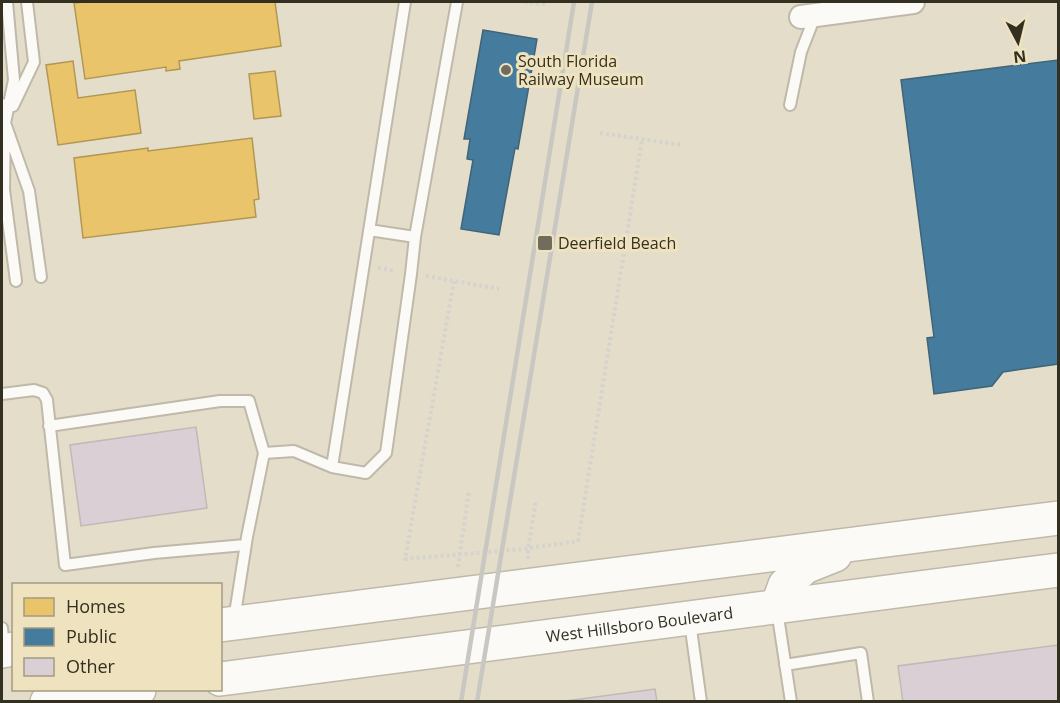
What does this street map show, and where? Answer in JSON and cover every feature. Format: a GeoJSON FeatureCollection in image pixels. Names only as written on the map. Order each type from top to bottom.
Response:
{"type":"FeatureCollection","features":[{"type":"Feature","properties":{"kind":"main road"},"geometry":{"type":"LineString","coordinates":[[227,624],[1059,518]]}},
{"type":"Feature","properties":{"kind":"main road"},"geometry":{"type":"LineString","coordinates":[[777,607],[785,585],[805,567],[865,543]]}},
{"type":"Feature","properties":{"kind":"main road","name":"West Hillsboro Boulevard"},"geometry":{"type":"LineString","coordinates":[[222,679],[1059,570]]}},
{"type":"Feature","properties":{"kind":"main road"},"geometry":{"type":"LineString","coordinates":[[48,702],[131,691]]}},
{"type":"Feature","properties":{"kind":"street"},"geometry":{"type":"LineString","coordinates":[[808,16],[914,2]]}},
{"type":"Feature","properties":{"kind":"lane"},"geometry":{"type":"LineString","coordinates":[[7,2],[14,80],[5,123],[29,191],[41,278]]}},
{"type":"Feature","properties":{"kind":"lane"},"geometry":{"type":"LineString","coordinates":[[5,123],[34,62],[27,2]]}},
{"type":"Feature","properties":{"kind":"lane"},"geometry":{"type":"LineString","coordinates":[[332,467],[405,2]]}},
{"type":"Feature","properties":{"kind":"lane"},"geometry":{"type":"LineString","coordinates":[[264,453],[294,451],[332,467],[366,473],[386,453],[415,237],[457,2]]}},
{"type":"Feature","properties":{"kind":"lane"},"geometry":{"type":"LineString","coordinates":[[790,105],[808,16]]}},
{"type":"Feature","properties":{"kind":"lane"},"geometry":{"type":"LineString","coordinates":[[2,104],[5,123],[4,190],[16,281]]}},
{"type":"Feature","properties":{"kind":"lane"},"geometry":{"type":"LineString","coordinates":[[369,230],[415,237]]}},
{"type":"Feature","properties":{"kind":"lane"},"geometry":{"type":"LineString","coordinates":[[2,394],[34,390],[43,393],[47,400],[65,565],[154,553],[245,545]]}},
{"type":"Feature","properties":{"kind":"lane"},"geometry":{"type":"LineString","coordinates":[[49,426],[220,401],[249,401],[264,453],[227,624]]}},
{"type":"Feature","properties":{"kind":"lane"},"geometry":{"type":"LineString","coordinates":[[777,607],[791,702]]}},
{"type":"Feature","properties":{"kind":"lane"},"geometry":{"type":"LineString","coordinates":[[690,618],[701,702]]}},
{"type":"Feature","properties":{"kind":"lane"},"geometry":{"type":"LineString","coordinates":[[785,665],[861,653],[868,702]]}},
{"type":"Feature","properties":{"kind":"path"},"geometry":{"type":"LineString","coordinates":[[524,2],[545,4]]}},
{"type":"Feature","properties":{"kind":"path"},"geometry":{"type":"LineString","coordinates":[[600,133],[682,145]]}},
{"type":"Feature","properties":{"kind":"path"},"geometry":{"type":"LineString","coordinates":[[454,281],[405,560],[578,542],[642,139]]}},
{"type":"Feature","properties":{"kind":"path"},"geometry":{"type":"LineString","coordinates":[[363,265],[499,288]]}},
{"type":"Feature","properties":{"kind":"path"},"geometry":{"type":"LineString","coordinates":[[457,571],[469,490]]}},
{"type":"Feature","properties":{"kind":"path"},"geometry":{"type":"LineString","coordinates":[[528,560],[536,500]]}},
{"type":"Feature","properties":{"kind":"building: Homes"},"geometry":{"type":"Polygon","coordinates":[[[275,2],[281,46],[179,61],[180,69],[166,71],[166,67],[85,79],[74,3],[275,2]]]}},
{"type":"Feature","properties":{"kind":"building: Homes"},"geometry":{"type":"Polygon","coordinates":[[[73,61],[78,98],[135,90],[141,133],[58,145],[46,65],[73,61]]]}},
{"type":"Feature","properties":{"kind":"building: Homes"},"geometry":{"type":"Polygon","coordinates":[[[275,71],[281,116],[254,119],[249,74],[275,71]]]}},
{"type":"Feature","properties":{"kind":"building: Homes"},"geometry":{"type":"Polygon","coordinates":[[[252,138],[259,199],[254,200],[256,217],[83,238],[74,158],[252,138]]]}},
{"type":"Feature","properties":{"kind":"building: Public"},"geometry":{"type":"Polygon","coordinates":[[[483,30],[537,39],[518,149],[515,148],[499,235],[461,229],[473,160],[467,159],[470,139],[464,139],[483,30]]]}},
{"type":"Feature","properties":{"kind":"building: Public"},"geometry":{"type":"Polygon","coordinates":[[[1058,60],[1058,364],[1003,372],[992,386],[934,394],[927,338],[934,337],[901,80],[1058,60]]]}},
{"type":"Feature","properties":{"kind":"building: Other"},"geometry":{"type":"Polygon","coordinates":[[[196,427],[207,508],[81,526],[70,445],[196,427]]]}},
{"type":"Feature","properties":{"kind":"building: Other"},"geometry":{"type":"Polygon","coordinates":[[[1058,645],[1058,702],[903,702],[898,666],[1058,645]]]}},
{"type":"Feature","properties":{"kind":"building: Other"},"geometry":{"type":"Polygon","coordinates":[[[655,689],[657,702],[558,702],[655,689]]]}},
{"type":"Feature","properties":{"kind":"railway"},"geometry":{"type":"LineString","coordinates":[[461,702],[574,2]]}},
{"type":"Feature","properties":{"kind":"railway"},"geometry":{"type":"LineString","coordinates":[[477,702],[592,2]]}},
{"type":"Feature","properties":{"kind":"place","name":"South Florida Railway Museum"},"geometry":{"type":"Point","coordinates":[506,70]}},
{"type":"Feature","properties":{"kind":"place","name":"Deerfield Beach"},"geometry":{"type":"Point","coordinates":[545,243]}}]}
